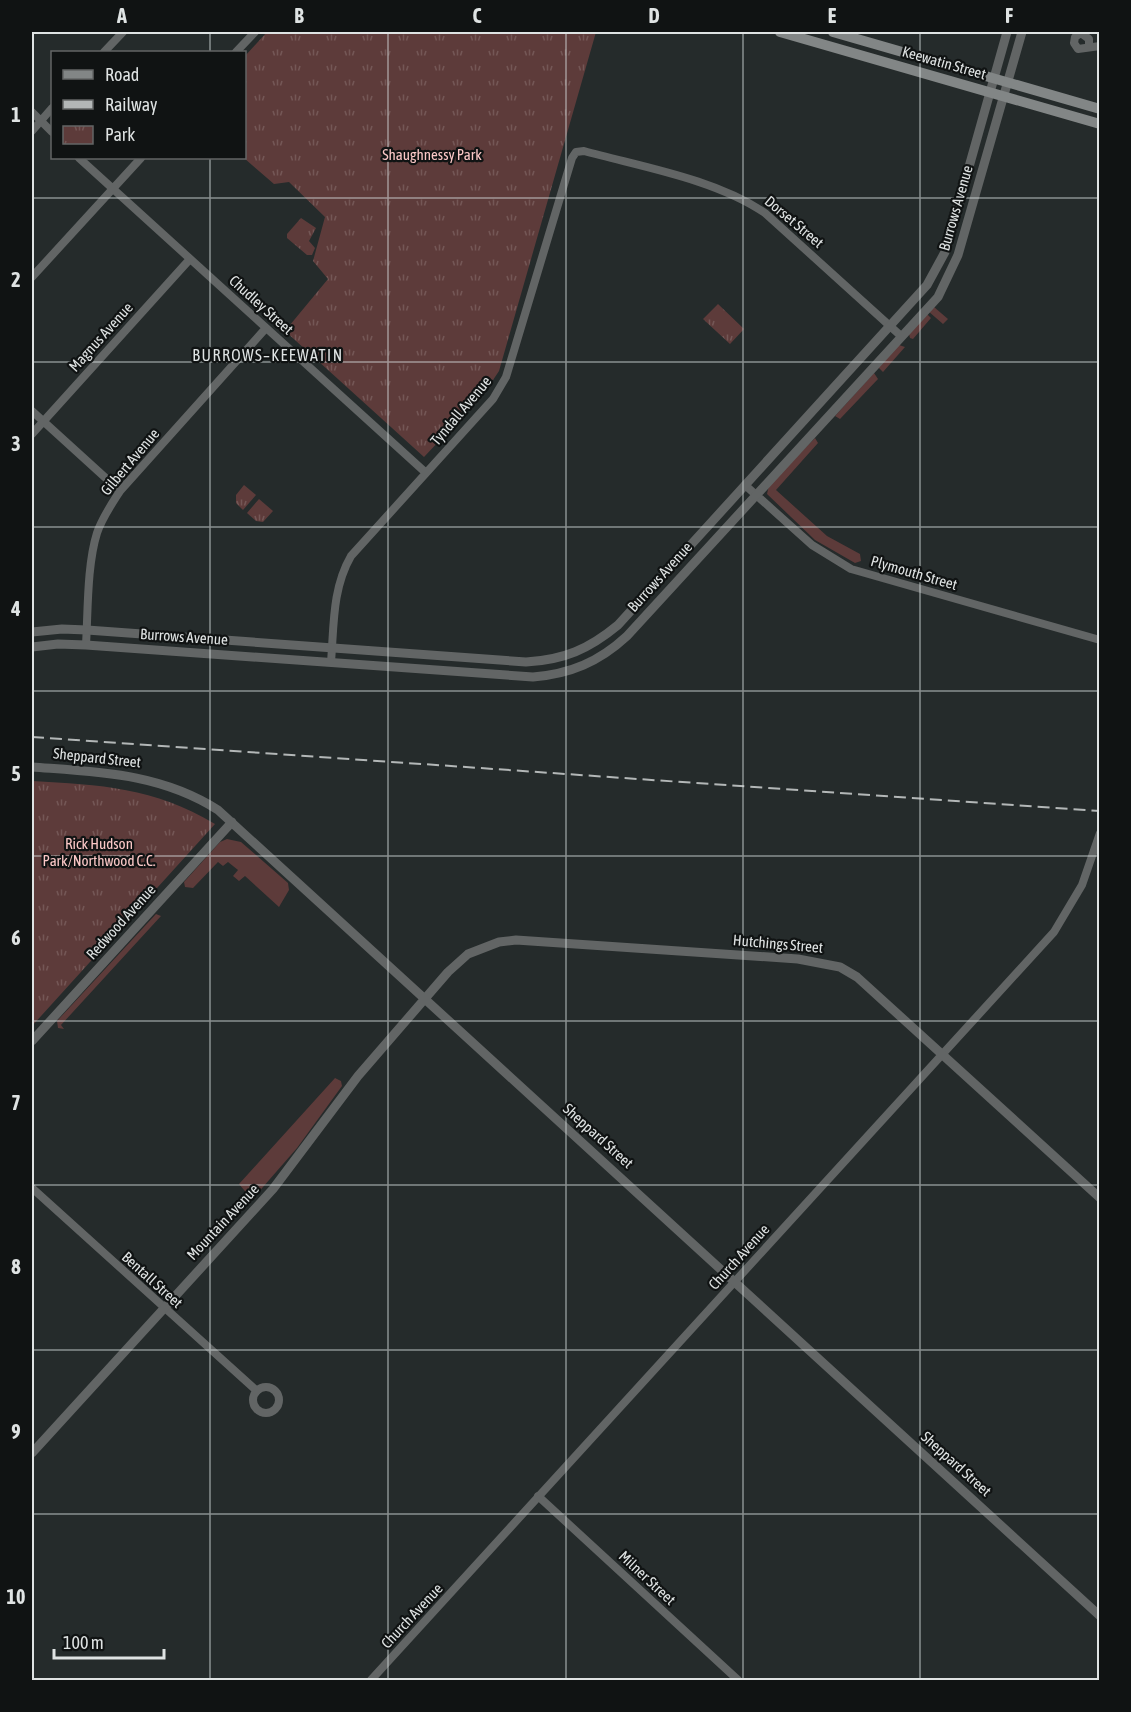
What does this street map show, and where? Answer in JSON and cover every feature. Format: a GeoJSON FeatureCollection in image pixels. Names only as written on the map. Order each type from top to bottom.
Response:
{"type":"FeatureCollection","features":[{"type":"Feature","properties":{"kind":"main road","name":"Keewatin Street"},"geometry":{"type":"LineString","coordinates":[[780,32],[1100,123]]}},
{"type":"Feature","properties":{"kind":"main road","name":"Keewatin Street"},"geometry":{"type":"LineString","coordinates":[[833,32],[1100,109]]}},
{"type":"Feature","properties":{"kind":"street"},"geometry":{"type":"LineString","coordinates":[[105,51],[123,32]]}},
{"type":"Feature","properties":{"kind":"street"},"geometry":{"type":"LineString","coordinates":[[237,51],[254,32]]}},
{"type":"Feature","properties":{"kind":"street","name":"Burrows Avenue"},"geometry":{"type":"LineString","coordinates":[[32,632],[62,629],[87,630],[526,662],[545,661],[588,648],[618,625],[891,326],[938,270],[1007,32]]}},
{"type":"Feature","properties":{"kind":"street","name":"Burrows Avenue"},"geometry":{"type":"LineString","coordinates":[[32,647],[58,644],[86,645],[533,677],[579,668],[597,660],[627,636],[936,298],[950,275],[971,211],[1022,32]]}},
{"type":"Feature","properties":{"kind":"street"},"geometry":{"type":"LineString","coordinates":[[1089,45],[1100,46]]}},
{"type":"Feature","properties":{"kind":"street"},"geometry":{"type":"LineString","coordinates":[[32,131],[51,109]]}},
{"type":"Feature","properties":{"kind":"street"},"geometry":{"type":"LineString","coordinates":[[32,112],[51,131]]}},
{"type":"Feature","properties":{"kind":"street","name":"Dorset Street"},"geometry":{"type":"LineString","coordinates":[[576,152],[584,151],[746,200],[765,213],[901,336]]}},
{"type":"Feature","properties":{"kind":"street","name":"Tyndall Avenue"},"geometry":{"type":"LineString","coordinates":[[331,662],[336,598],[346,566],[357,549],[493,399],[506,377],[572,157],[576,152]]}},
{"type":"Feature","properties":{"kind":"street","name":"Chudley Street"},"geometry":{"type":"LineString","coordinates":[[80,159],[425,472]]}},
{"type":"Feature","properties":{"kind":"street"},"geometry":{"type":"LineString","coordinates":[[32,277],[140,159]]}},
{"type":"Feature","properties":{"kind":"street"},"geometry":{"type":"LineString","coordinates":[[958,207],[971,211]]}},
{"type":"Feature","properties":{"kind":"street","name":"Magnus Avenue"},"geometry":{"type":"LineString","coordinates":[[32,434],[190,259]]}},
{"type":"Feature","properties":{"kind":"street","name":"Gilbert Avenue"},"geometry":{"type":"LineString","coordinates":[[86,645],[95,542],[104,516],[120,491],[266,328]]}},
{"type":"Feature","properties":{"kind":"street"},"geometry":{"type":"LineString","coordinates":[[32,411],[120,491]]}},
{"type":"Feature","properties":{"kind":"street","name":"Plymouth Street"},"geometry":{"type":"LineString","coordinates":[[745,485],[812,544],[851,569],[1100,640]]}},
{"type":"Feature","properties":{"kind":"street","name":"Sheppard Street"},"geometry":{"type":"LineString","coordinates":[[32,767],[112,772],[147,778],[202,799],[232,822],[1100,1616]]}},
{"type":"Feature","properties":{"kind":"street","name":"Redwood Avenue"},"geometry":{"type":"LineString","coordinates":[[32,1041],[232,822]]}},
{"type":"Feature","properties":{"kind":"street","name":"Church Avenue"},"geometry":{"type":"LineString","coordinates":[[371,1680],[1054,932],[1082,885],[1100,833]]}},
{"type":"Feature","properties":{"kind":"street","name":"Hutchings Street"},"geometry":{"type":"LineString","coordinates":[[423,999],[468,954],[499,942],[516,940],[798,959],[840,967],[857,977],[1100,1198]]}},
{"type":"Feature","properties":{"kind":"street","name":"Mountain Avenue"},"geometry":{"type":"LineString","coordinates":[[32,1453],[273,1189],[358,1076],[423,999]]}},
{"type":"Feature","properties":{"kind":"street","name":"Bentall Street"},"geometry":{"type":"LineString","coordinates":[[32,1188],[163,1309],[257,1391]]}},
{"type":"Feature","properties":{"kind":"street","name":"Milner Street"},"geometry":{"type":"LineString","coordinates":[[538,1496],[738,1680]]}},
{"type":"Feature","properties":{"kind":"green space","name":"Shaughnessy Park"},"geometry":{"type":"Polygon","coordinates":[[[267,32],[596,32],[499,371],[485,392],[424,457],[285,331],[328,279],[313,261],[325,217],[289,182],[274,184],[245,159],[246,55],[267,32]]]}},
{"type":"Feature","properties":{"kind":"green space"},"geometry":{"type":"Polygon","coordinates":[[[301,218],[316,228],[309,241],[315,248],[312,255],[307,255],[287,238],[287,234],[301,218]]]}},
{"type":"Feature","properties":{"kind":"green space"},"geometry":{"type":"Polygon","coordinates":[[[718,304],[744,329],[730,344],[703,319],[718,304]]]}},
{"type":"Feature","properties":{"kind":"green space"},"geometry":{"type":"Polygon","coordinates":[[[934,307],[948,319],[943,324],[928,311],[934,307]]]}},
{"type":"Feature","properties":{"kind":"green space"},"geometry":{"type":"Polygon","coordinates":[[[926,313],[931,318],[913,339],[910,338],[909,334],[926,313]]]}},
{"type":"Feature","properties":{"kind":"green space"},"geometry":{"type":"Polygon","coordinates":[[[899,345],[905,347],[883,372],[878,367],[899,345]]]}},
{"type":"Feature","properties":{"kind":"green space"},"geometry":{"type":"Polygon","coordinates":[[[874,373],[878,379],[840,419],[835,416],[874,373]]]}},
{"type":"Feature","properties":{"kind":"green space"},"geometry":{"type":"Polygon","coordinates":[[[815,438],[818,443],[776,490],[827,536],[860,554],[861,561],[855,563],[815,540],[767,494],[769,485],[815,438]]]}},
{"type":"Feature","properties":{"kind":"green space"},"geometry":{"type":"Polygon","coordinates":[[[244,485],[256,495],[243,510],[236,503],[236,495],[244,485]]]}},
{"type":"Feature","properties":{"kind":"green space"},"geometry":{"type":"Polygon","coordinates":[[[259,499],[273,511],[263,522],[256,521],[247,513],[259,499]]]}},
{"type":"Feature","properties":{"kind":"green space","name":"Rick Hudson Park/Northwood C.C."},"geometry":{"type":"Polygon","coordinates":[[[32,781],[81,784],[148,795],[170,802],[215,824],[32,1026],[32,781]]]}},
{"type":"Feature","properties":{"kind":"green space"},"geometry":{"type":"Polygon","coordinates":[[[227,839],[241,842],[288,883],[289,890],[279,907],[245,876],[239,881],[233,876],[238,870],[228,862],[223,866],[218,862],[193,888],[185,887],[184,882],[220,842],[227,839]]]}},
{"type":"Feature","properties":{"kind":"green space"},"geometry":{"type":"Polygon","coordinates":[[[156,914],[161,916],[61,1025],[64,1029],[58,1028],[57,1021],[156,914]]]}},
{"type":"Feature","properties":{"kind":"green space"},"geometry":{"type":"Polygon","coordinates":[[[335,1078],[341,1081],[342,1086],[297,1148],[256,1195],[249,1196],[239,1184],[335,1078]]]}},
{"type":"Feature","properties":{"kind":"railway"},"geometry":{"type":"LineString","coordinates":[[32,737],[1100,811]]}},
{"type":"Feature","properties":{"kind":"district","name":"BURROWS–KEEWATIN"},"geometry":{"type":"Point","coordinates":[268,355]}}]}
